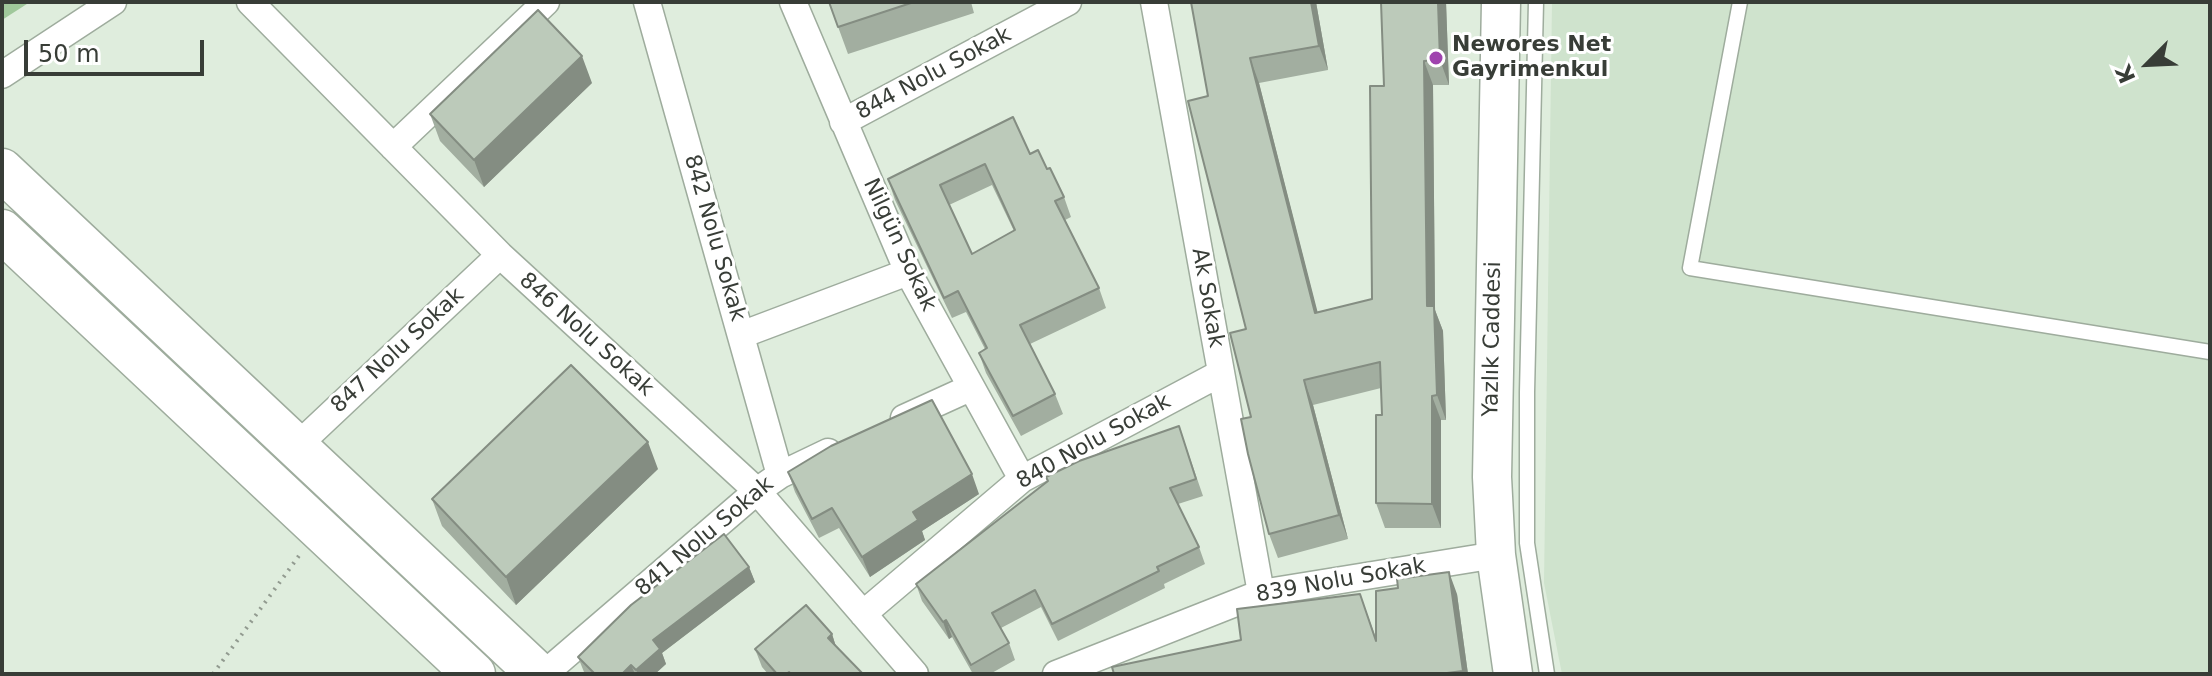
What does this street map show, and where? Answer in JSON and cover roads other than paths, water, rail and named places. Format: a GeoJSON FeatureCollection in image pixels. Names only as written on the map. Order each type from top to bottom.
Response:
{"type":"FeatureCollection","features":[{"type":"Feature","properties":{"kind":"main road","name":"Yazlık Caddesi"},"geometry":{"type":"LineString","coordinates":[[1501,2],[1492,383],[1496,555],[1513,674]]}},
{"type":"Feature","properties":{"kind":"main road"},"geometry":{"type":"LineString","coordinates":[[2,170],[538,674]]}},
{"type":"Feature","properties":{"kind":"main road"},"geometry":{"type":"LineString","coordinates":[[2,231],[474,674]]}},
{"type":"Feature","properties":{"kind":"street"},"geometry":{"type":"LineString","coordinates":[[2,75],[113,2]]}},
{"type":"Feature","properties":{"kind":"street","name":"846 Nolu Sokak"},"geometry":{"type":"LineString","coordinates":[[250,2],[500,255],[757,491],[915,674]]}},
{"type":"Feature","properties":{"kind":"street"},"geometry":{"type":"LineString","coordinates":[[393,147],[546,2]]}},
{"type":"Feature","properties":{"kind":"street","name":"842 Nolu Sokak"},"geometry":{"type":"LineString","coordinates":[[647,2],[780,475]]}},
{"type":"Feature","properties":{"kind":"street","name":"Nilgün Sokak"},"geometry":{"type":"LineString","coordinates":[[793,2],[908,272],[1022,479]]}},
{"type":"Feature","properties":{"kind":"street","name":"844 Nolu Sokak"},"geometry":{"type":"LineString","coordinates":[[843,122],[1068,2]]}},
{"type":"Feature","properties":{"kind":"street","name":"Ak Sokak"},"geometry":{"type":"LineString","coordinates":[[1154,2],[1261,593]]}},
{"type":"Feature","properties":{"kind":"street","name":"847 Nolu Sokak"},"geometry":{"type":"LineString","coordinates":[[296,447],[500,255]]}},
{"type":"Feature","properties":{"kind":"street"},"geometry":{"type":"LineString","coordinates":[[741,335],[908,272]]}},
{"type":"Feature","properties":{"kind":"street","name":"840 Nolu Sokak"},"geometry":{"type":"LineString","coordinates":[[863,614],[1022,479],[1221,373]]}},
{"type":"Feature","properties":{"kind":"street"},"geometry":{"type":"LineString","coordinates":[[875,431],[970,388]]}},
{"type":"Feature","properties":{"kind":"street","name":"841 Nolu Sokak"},"geometry":{"type":"LineString","coordinates":[[544,674],[757,491],[780,475],[848,444]]}},
{"type":"Feature","properties":{"kind":"street","name":"839 Nolu Sokak"},"geometry":{"type":"LineString","coordinates":[[1065,672],[1261,593],[1496,555]]}},
{"type":"Feature","properties":{"kind":"lane"},"geometry":{"type":"LineString","coordinates":[[1536,2],[1527,392],[1527,543],[1547,674]]}},
{"type":"Feature","properties":{"kind":"lane"},"geometry":{"type":"LineString","coordinates":[[1740,2],[1690,268],[2210,352]]}},
{"type":"Feature","properties":{"kind":"place","name":"Newores Net Gayrimenkul"},"geometry":{"type":"Point","coordinates":[1436,58]}}]}
